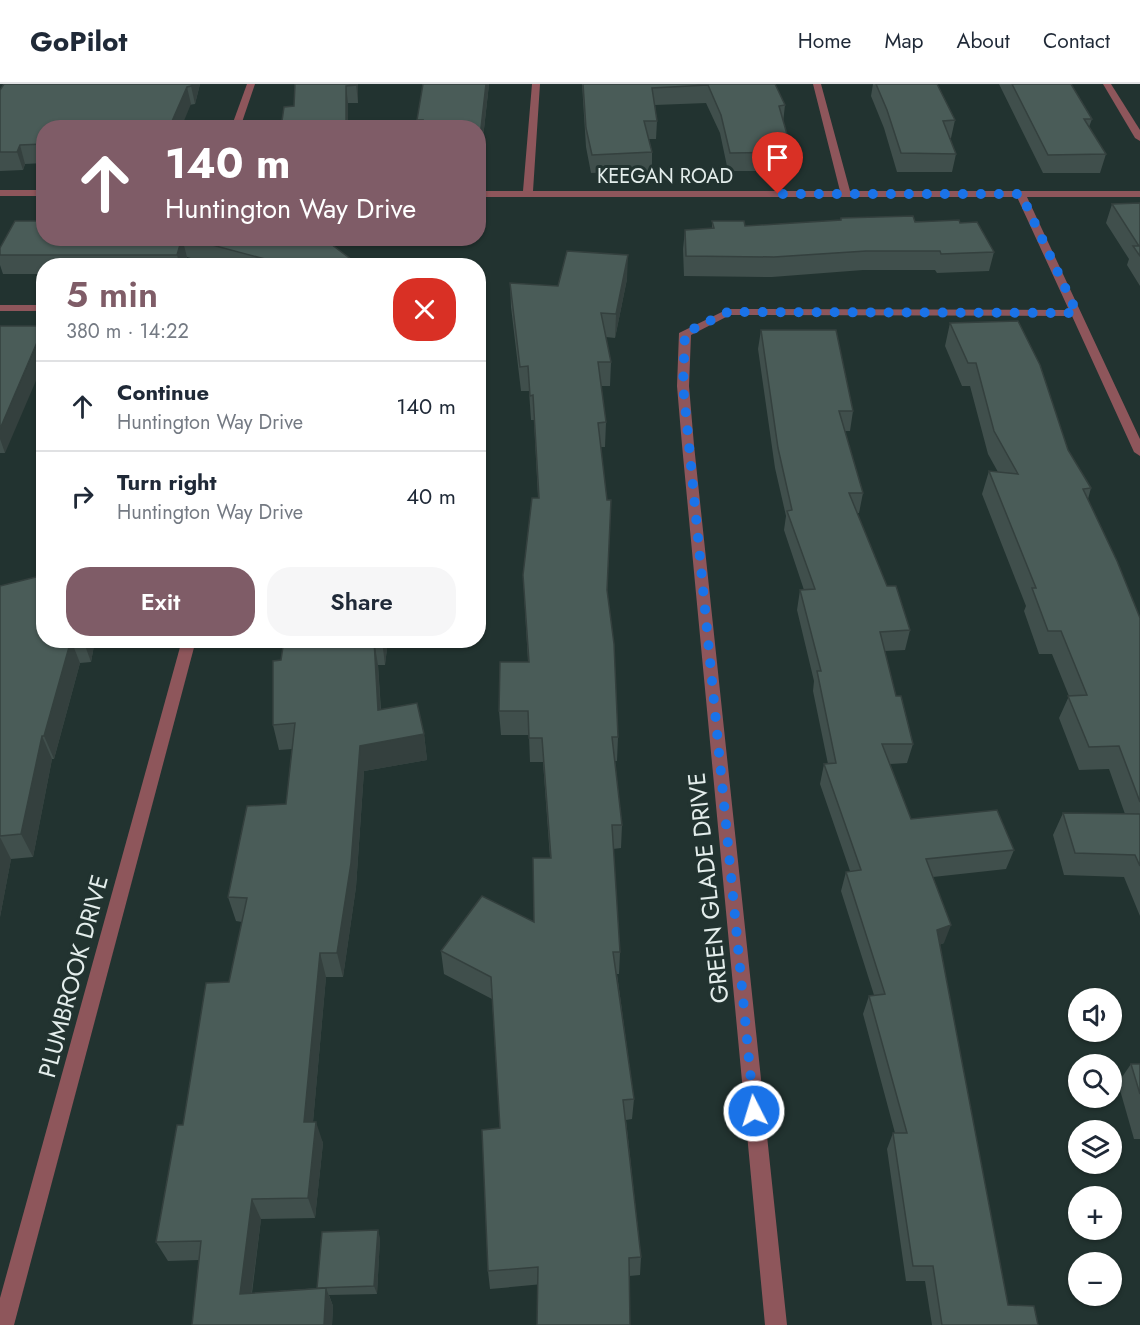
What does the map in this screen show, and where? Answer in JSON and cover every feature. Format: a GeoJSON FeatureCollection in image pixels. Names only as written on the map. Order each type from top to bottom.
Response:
{"type":"FeatureCollection","features":[{"type":"Feature","properties":{"kind":"street"},"geometry":{"type":"LineString","coordinates":[[238,120],[251,84]]}},
{"type":"Feature","properties":{"kind":"street"},"geometry":{"type":"LineString","coordinates":[[528,194],[536,84]]}},
{"type":"Feature","properties":{"kind":"street"},"geometry":{"type":"LineString","coordinates":[[817,84],[846,194]]}},
{"type":"Feature","properties":{"kind":"street"},"geometry":{"type":"LineString","coordinates":[[1107,84],[1140,138]]}},
{"type":"Feature","properties":{"kind":"street"},"geometry":{"type":"LineString","coordinates":[[0,193],[36,193]]}},
{"type":"Feature","properties":{"kind":"street","name":"KEEGAN ROAD"},"geometry":{"type":"LineString","coordinates":[[486,194],[1140,194]]}},
{"type":"Feature","properties":{"kind":"street"},"geometry":{"type":"LineString","coordinates":[[1021,194],[1140,452]]}},
{"type":"Feature","properties":{"kind":"street"},"geometry":{"type":"LineString","coordinates":[[0,308],[36,308]]}},
{"type":"Feature","properties":{"kind":"street","name":"GREEN GLADE DRIVE"},"geometry":{"type":"LineString","coordinates":[[776,1325],[688,445],[683,386],[685,333],[728,312],[1077,313]]}},
{"type":"Feature","properties":{"kind":"street","name":"PLUMBROOK DRIVE"},"geometry":{"type":"LineString","coordinates":[[3,1325],[187,648]]}},
{"type":"Feature","properties":{"kind":"building"},"geometry":{"type":"Polygon","coordinates":[[[4,84],[192,84],[187,87],[173,120],[36,120],[36,144],[20,145],[17,152],[0,152],[0,90],[4,84]]]}},
{"type":"Feature","properties":{"kind":"building"},"geometry":{"type":"Polygon","coordinates":[[[295,84],[356,84],[346,86],[346,120],[282,120],[284,107],[294,106],[295,84]]]}},
{"type":"Feature","properties":{"kind":"building"},"geometry":{"type":"Polygon","coordinates":[[[423,84],[486,84],[482,120],[417,120],[423,84]]]}},
{"type":"Feature","properties":{"kind":"building"},"geometry":{"type":"Polygon","coordinates":[[[583,84],[775,84],[785,105],[779,106],[792,152],[730,153],[721,115],[708,85],[652,88],[657,121],[644,121],[652,152],[592,155],[586,128],[583,84]]]}},
{"type":"Feature","properties":{"kind":"building"},"geometry":{"type":"Polygon","coordinates":[[[876,84],[937,84],[955,120],[943,121],[956,154],[901,153],[876,84]]]}},
{"type":"Feature","properties":{"kind":"building"},"geometry":{"type":"Polygon","coordinates":[[[1012,84],[1071,84],[1092,119],[1084,119],[1106,154],[1048,155],[1012,84]]]}},
{"type":"Feature","properties":{"kind":"building"},"geometry":{"type":"Polygon","coordinates":[[[1140,203],[1140,256],[1133,246],[1139,246],[1112,204],[1140,203]]]}},
{"type":"Feature","properties":{"kind":"building"},"geometry":{"type":"Polygon","coordinates":[[[913,216],[915,222],[959,220],[960,223],[977,222],[994,252],[941,254],[940,251],[866,251],[774,257],[686,256],[685,230],[714,228],[712,221],[744,221],[745,226],[841,220],[841,218],[913,216]]]}},
{"type":"Feature","properties":{"kind":"building"},"geometry":{"type":"Polygon","coordinates":[[[15,221],[36,221],[36,246],[180,246],[177,255],[0,255],[0,248],[15,221]]]}},
{"type":"Feature","properties":{"kind":"building"},"geometry":{"type":"Polygon","coordinates":[[[216,246],[334,246],[349,258],[261,258],[216,246]]]}},
{"type":"Feature","properties":{"kind":"building"},"geometry":{"type":"Polygon","coordinates":[[[567,251],[628,255],[616,314],[601,313],[611,362],[598,362],[606,422],[598,423],[607,500],[611,500],[607,590],[614,644],[618,737],[612,737],[622,825],[612,825],[620,952],[613,952],[634,1099],[623,1100],[641,1257],[629,1258],[630,1325],[537,1325],[538,1267],[488,1271],[482,1130],[500,1128],[491,977],[441,951],[482,896],[534,922],[533,858],[551,858],[542,738],[529,738],[528,711],[499,711],[500,662],[529,662],[523,575],[532,498],[539,498],[533,395],[530,396],[528,366],[520,367],[510,283],[558,286],[567,251]]]}},
{"type":"Feature","properties":{"kind":"building"},"geometry":{"type":"Polygon","coordinates":[[[1018,321],[1040,365],[1068,450],[1091,488],[1083,489],[1117,561],[1140,618],[1140,802],[1119,746],[1089,747],[1068,696],[1087,695],[1061,631],[1048,631],[1032,588],[1036,588],[989,471],[1018,474],[994,431],[976,363],[968,363],[950,323],[1018,321]]]}},
{"type":"Feature","properties":{"kind":"building"},"geometry":{"type":"Polygon","coordinates":[[[0,326],[36,326],[36,345],[0,429],[0,326]]]}},
{"type":"Feature","properties":{"kind":"building"},"geometry":{"type":"Polygon","coordinates":[[[761,330],[836,330],[853,411],[839,411],[863,493],[849,493],[887,586],[896,586],[910,630],[880,632],[896,696],[901,696],[913,744],[882,744],[911,819],[997,810],[1014,850],[926,859],[951,925],[937,930],[1008,1305],[1034,1306],[1038,1325],[942,1325],[933,1266],[913,1266],[893,1133],[907,1133],[869,996],[885,994],[846,872],[861,870],[824,764],[836,763],[817,671],[821,671],[800,590],[815,589],[787,511],[792,510],[778,448],[761,330]]]}},
{"type":"Feature","properties":{"kind":"building"},"geometry":{"type":"Polygon","coordinates":[[[36,577],[36,648],[69,648],[44,736],[42,736],[21,834],[0,836],[0,586],[36,577]]]}},
{"type":"Feature","properties":{"kind":"building"},"geometry":{"type":"Polygon","coordinates":[[[283,648],[374,648],[378,710],[417,703],[424,734],[360,746],[351,863],[337,953],[320,953],[304,1122],[316,1122],[308,1198],[252,1199],[240,1294],[326,1288],[324,1325],[192,1325],[201,1241],[156,1242],[177,1125],[183,1125],[206,983],[229,982],[247,898],[228,897],[247,806],[286,804],[295,723],[273,725],[273,661],[281,660],[283,648]]]}},
{"type":"Feature","properties":{"kind":"building"},"geometry":{"type":"Polygon","coordinates":[[[1063,813],[1140,814],[1140,866],[1135,855],[1075,853],[1063,813]]]}},
{"type":"Feature","properties":{"kind":"building"},"geometry":{"type":"Polygon","coordinates":[[[1131,1064],[1140,1064],[1140,1094],[1131,1064]]]}},
{"type":"Feature","properties":{"kind":"building"},"geometry":{"type":"Polygon","coordinates":[[[378,1230],[374,1286],[317,1288],[322,1232],[378,1230]]]}},
{"type":"Feature","properties":{"kind":"route"},"geometry":{"type":"LineString","coordinates":[[754,1111],[683,386],[685,333],[728,312],[1077,313],[1021,194],[778,194]]}}]}
